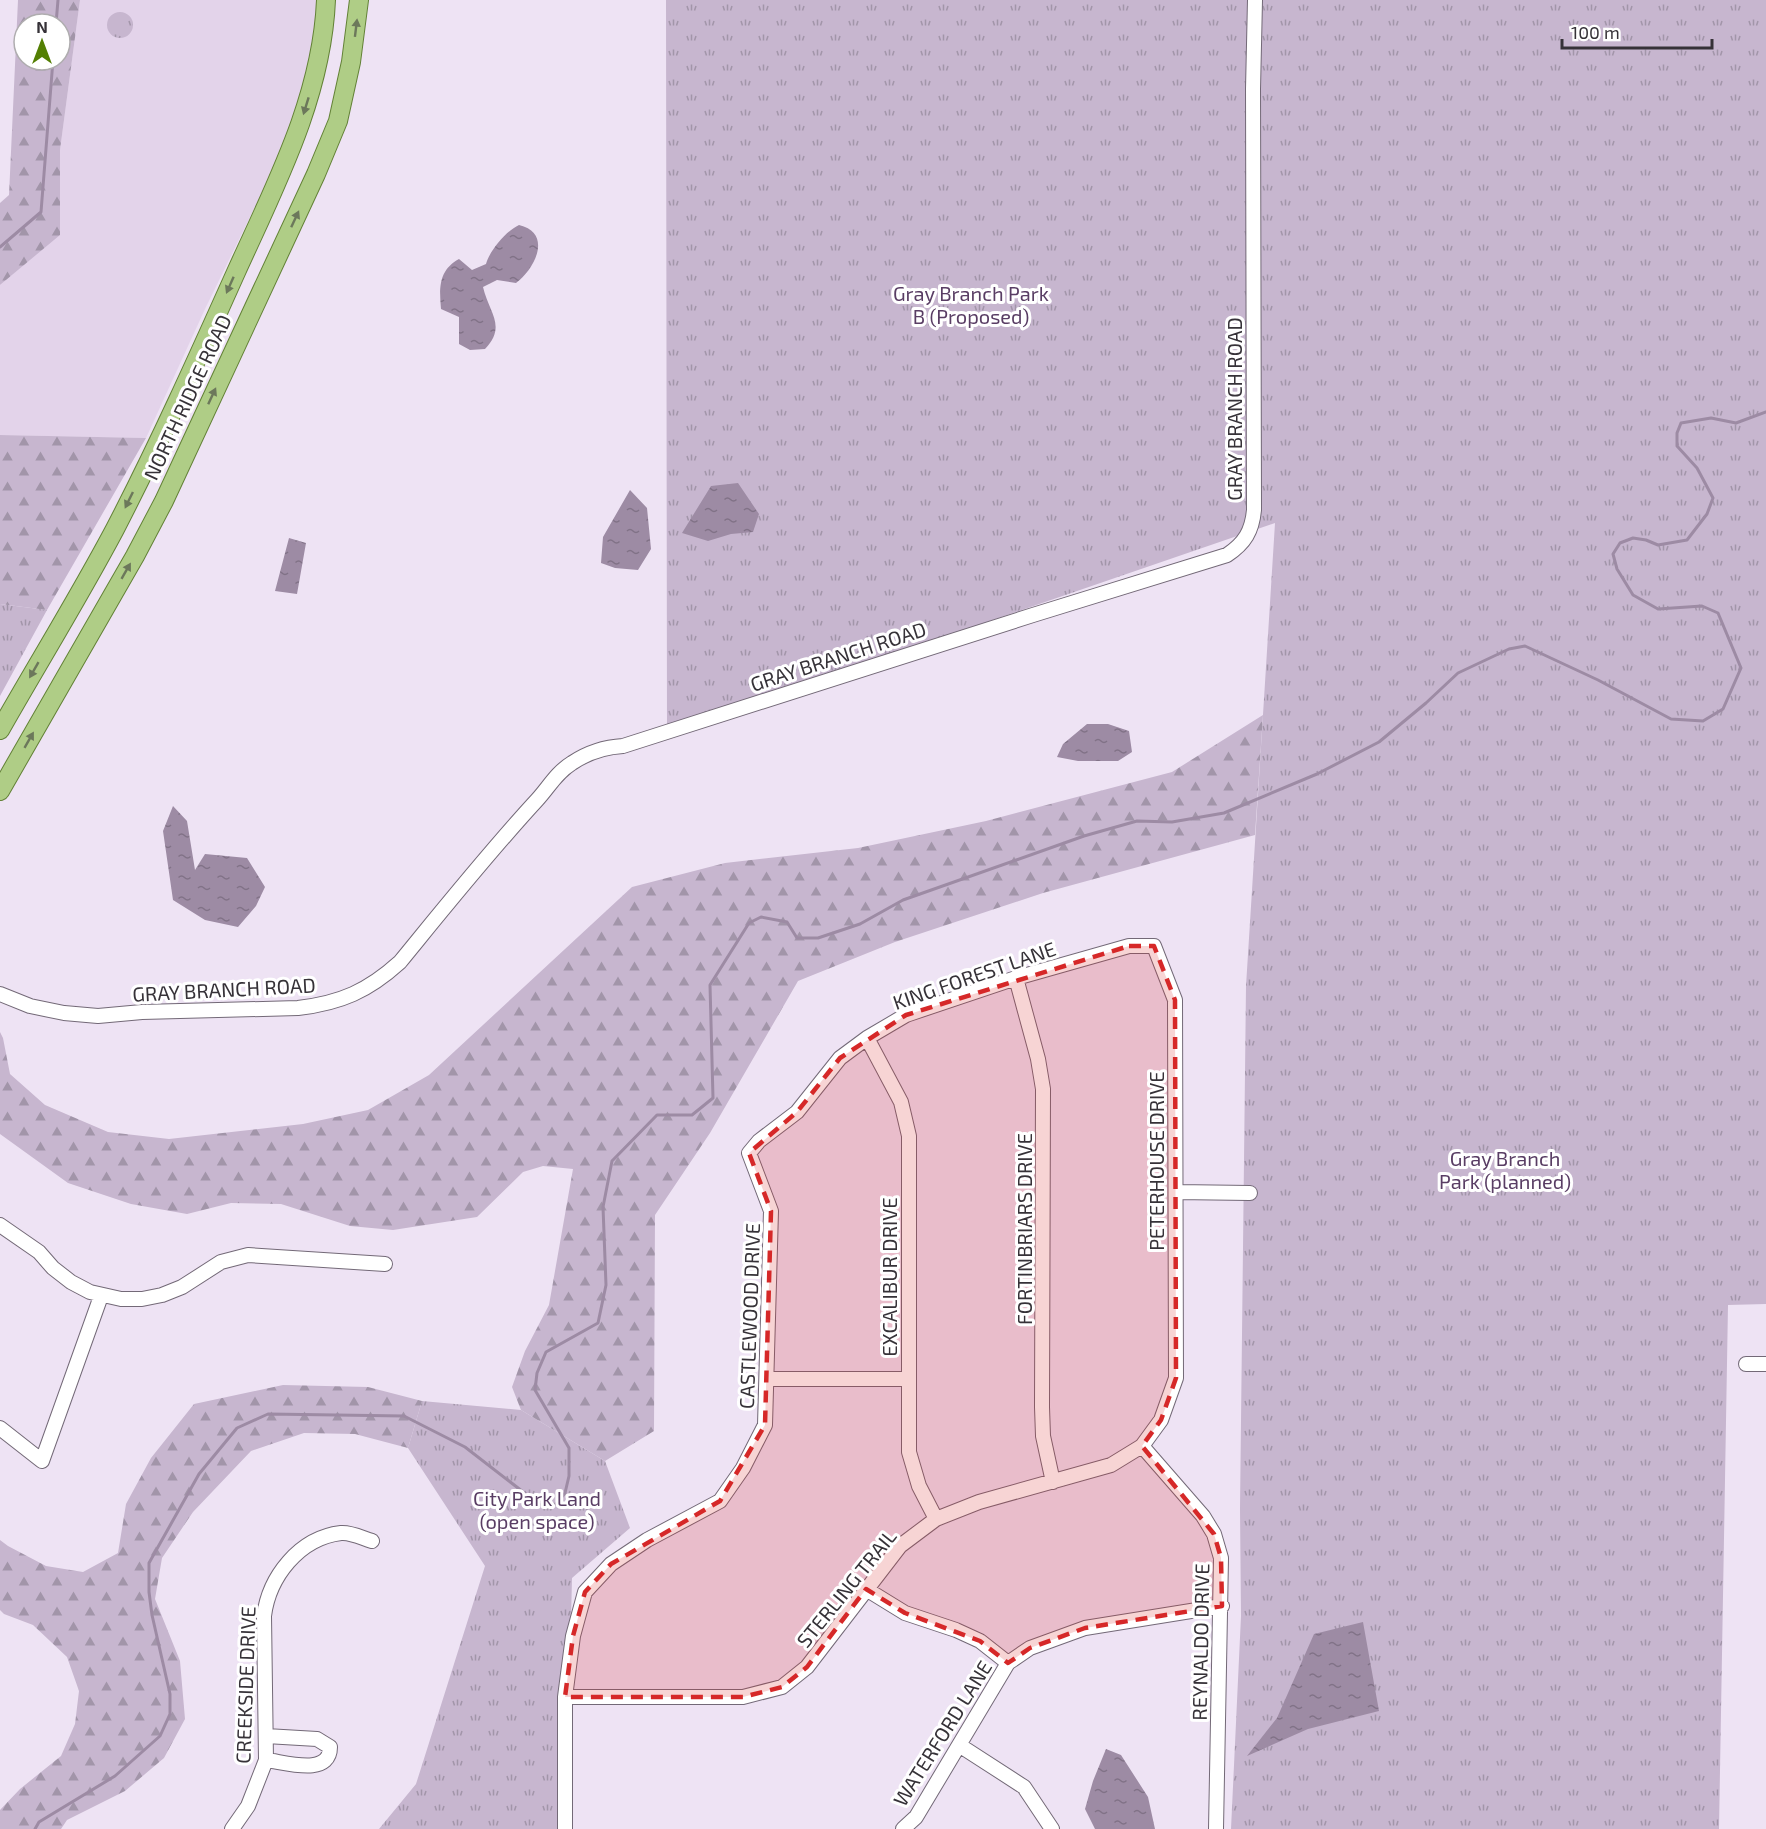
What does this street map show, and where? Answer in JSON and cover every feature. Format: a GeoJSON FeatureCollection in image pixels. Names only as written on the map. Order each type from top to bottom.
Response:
{"type":"FeatureCollection","features":[{"type":"Feature","properties":{"kind":"main road","name":"NORTH RIDGE ROAD"},"geometry":{"type":"LineString","coordinates":[[0,730],[115,530],[292,148],[307,104],[320,49],[326,0]]}},
{"type":"Feature","properties":{"kind":"main road","name":"NORTH RIDGE ROAD"},"geometry":{"type":"LineString","coordinates":[[0,791],[135,556],[164,501],[316,174],[338,121],[352,56],[359,0]]}},
{"type":"Feature","properties":{"kind":"main road"},"geometry":{"type":"LineString","coordinates":[[320,49],[352,56]]}},
{"type":"Feature","properties":{"kind":"street","name":"GRAY BRANCH ROAD"},"geometry":{"type":"LineString","coordinates":[[0,994],[30,1006],[64,1013],[98,1016],[142,1012],[298,1008],[343,999],[364,990],[400,962],[552,779],[570,764],[590,753],[623,746],[1227,555],[1236,549],[1250,532],[1254,510],[1253,89],[1255,0]]}},
{"type":"Feature","properties":{"kind":"street","name":"KING FOREST LANE"},"geometry":{"type":"LineString","coordinates":[[749,1153],[759,1141],[797,1112],[840,1058],[867,1038],[906,1015],[1016,978],[1129,946],[1154,946]]}},
{"type":"Feature","properties":{"kind":"street","name":"PETERHOUSE DRIVE"},"geometry":{"type":"LineString","coordinates":[[1154,946],[1174,1000],[1176,1378]]}},
{"type":"Feature","properties":{"kind":"street","name":"FORTINBRIARS DRIVE"},"geometry":{"type":"LineString","coordinates":[[1016,978],[1038,1059],[1042,1089],[1042,1407],[1043,1436],[1053,1482]]}},
{"type":"Feature","properties":{"kind":"street","name":"EXCALIBUR DRIVE"},"geometry":{"type":"LineString","coordinates":[[867,1038],[901,1102],[909,1136],[909,1452],[919,1486],[936,1519]]}},
{"type":"Feature","properties":{"kind":"street","name":"CASTLEWOOD DRIVE"},"geometry":{"type":"LineString","coordinates":[[566,1829],[566,1697],[573,1636],[585,1592],[611,1564],[647,1540],[720,1501],[743,1468],[765,1425],[771,1211],[749,1153]]}},
{"type":"Feature","properties":{"kind":"street"},"geometry":{"type":"LineString","coordinates":[[1176,1192],[1250,1193]]}},
{"type":"Feature","properties":{"kind":"street"},"geometry":{"type":"LineString","coordinates":[[0,1225],[39,1252],[53,1268],[71,1282],[101,1296],[132,1300],[162,1295],[182,1287],[221,1262],[248,1255],[385,1264]]}},
{"type":"Feature","properties":{"kind":"street"},"geometry":{"type":"LineString","coordinates":[[0,1428],[42,1461],[101,1296]]}},
{"type":"Feature","properties":{"kind":"street"},"geometry":{"type":"LineString","coordinates":[[1746,1364],[1766,1364]]}},
{"type":"Feature","properties":{"kind":"street"},"geometry":{"type":"LineString","coordinates":[[767,1378],[908,1379]]}},
{"type":"Feature","properties":{"kind":"street","name":"STERLING TRAIL"},"geometry":{"type":"LineString","coordinates":[[566,1697],[743,1697],[782,1687],[807,1667],[900,1546],[936,1519],[979,1502],[1111,1465],[1142,1446],[1161,1420],[1176,1378]]}},
{"type":"Feature","properties":{"kind":"street","name":"REYNALDO DRIVE"},"geometry":{"type":"LineString","coordinates":[[1142,1446],[1203,1516],[1214,1534],[1221,1558],[1222,1606],[1216,1829]]}},
{"type":"Feature","properties":{"kind":"street","name":"CREEKSIDE DRIVE"},"geometry":{"type":"LineString","coordinates":[[232,1829],[248,1806],[266,1760],[264,1616],[272,1584],[292,1558],[308,1545],[325,1537],[343,1533],[372,1541]]}},
{"type":"Feature","properties":{"kind":"street"},"geometry":{"type":"LineString","coordinates":[[866,1589],[905,1613],[981,1641],[1008,1663]]}},
{"type":"Feature","properties":{"kind":"street","name":"WATERFORD LANE"},"geometry":{"type":"LineString","coordinates":[[903,1829],[916,1817],[1008,1663],[1030,1648],[1084,1628],[1222,1606]]}},
{"type":"Feature","properties":{"kind":"street"},"geometry":{"type":"LineString","coordinates":[[266,1760],[315,1766],[325,1763],[330,1755],[330,1747],[317,1739],[267,1736]]}},
{"type":"Feature","properties":{"kind":"street"},"geometry":{"type":"LineString","coordinates":[[959,1745],[1024,1787],[1052,1829]]}},
{"type":"Feature","properties":{"kind":"highlighted area"},"geometry":{"type":"Polygon","coordinates":[[[1129,946],[1154,946],[1175,1000],[1176,1378],[1161,1420],[1142,1446],[1214,1534],[1221,1558],[1222,1606],[1085,1628],[1030,1648],[1008,1663],[980,1641],[905,1613],[866,1589],[807,1667],[782,1687],[743,1697],[565,1697],[573,1636],[585,1592],[611,1564],[720,1501],[765,1425],[771,1211],[749,1153],[797,1112],[840,1058],[906,1015],[1129,946]]]}},
{"type":"Feature","properties":{"kind":"shaded area"},"geometry":{"type":"Polygon","coordinates":[[[80,0],[320,0],[301,106],[276,164],[205,309],[146,438],[0,435],[0,285],[60,234],[60,150],[80,0]]]}},
{"type":"Feature","properties":{"kind":"green space"},"geometry":{"type":"Polygon","coordinates":[[[18,0],[80,0],[72,60],[72,12],[17,12],[18,0]]]}},
{"type":"Feature","properties":{"kind":"green space","name":"Gray Branch Park (planned)"},"geometry":{"type":"Polygon","coordinates":[[[666,0],[1766,0],[1766,1304],[1728,1305],[1719,1829],[1231,1829],[1241,1616],[1240,1509],[1246,986],[1275,523],[667,732],[666,0]]]}},
{"type":"Feature","properties":{"kind":"green space"},"geometry":{"type":"Polygon","coordinates":[[[120,12],[129,16],[133,25],[129,34],[120,38],[111,34],[107,25],[111,16],[120,12]]]}},
{"type":"Feature","properties":{"kind":"green space"},"geometry":{"type":"Polygon","coordinates":[[[15,72],[70,72],[60,150],[60,235],[0,285],[0,203],[9,195],[15,72]]]}},
{"type":"Feature","properties":{"kind":"green space"},"geometry":{"type":"Polygon","coordinates":[[[0,435],[146,438],[47,610],[0,604],[0,435]]]}},
{"type":"Feature","properties":{"kind":"green space"},"geometry":{"type":"Polygon","coordinates":[[[0,604],[47,610],[0,696],[0,604]]]}},
{"type":"Feature","properties":{"kind":"green space"},"geometry":{"type":"Polygon","coordinates":[[[1263,715],[1255,835],[1043,893],[895,942],[798,981],[710,1133],[655,1215],[654,1431],[605,1461],[521,1410],[512,1387],[525,1351],[549,1305],[573,1169],[543,1166],[523,1172],[477,1217],[393,1230],[350,1226],[281,1204],[231,1203],[187,1214],[131,1204],[68,1183],[0,1134],[0,1032],[10,1074],[45,1105],[108,1132],[169,1139],[303,1124],[368,1110],[429,1075],[632,887],[725,863],[858,848],[986,821],[1172,772],[1263,715]]]}},
{"type":"Feature","properties":{"kind":"green space"},"geometry":{"type":"Polygon","coordinates":[[[283,1385],[368,1387],[422,1401],[408,1448],[355,1434],[304,1433],[251,1451],[193,1512],[162,1558],[155,1599],[180,1661],[185,1719],[164,1758],[125,1791],[67,1820],[61,1829],[0,1829],[0,1810],[20,1789],[61,1756],[75,1724],[79,1691],[67,1657],[33,1625],[4,1614],[0,1610],[0,1540],[46,1566],[83,1572],[118,1553],[126,1504],[151,1458],[194,1404],[283,1385]]]}},
{"type":"Feature","properties":{"kind":"green space","name":"City Park Land (open space)"},"geometry":{"type":"Polygon","coordinates":[[[422,1401],[521,1410],[605,1461],[630,1528],[572,1578],[566,1829],[379,1829],[416,1784],[485,1566],[408,1448],[422,1401]]]}},
{"type":"Feature","properties":{"kind":"water"},"geometry":{"type":"Polygon","coordinates":[[[519,225],[536,235],[538,243],[534,261],[516,283],[497,280],[483,287],[496,326],[495,333],[485,349],[470,350],[459,344],[459,317],[441,309],[440,293],[444,274],[452,263],[459,259],[472,270],[486,264],[499,242],[519,225]]]}},
{"type":"Feature","properties":{"kind":"water"},"geometry":{"type":"Polygon","coordinates":[[[738,483],[759,514],[753,532],[731,534],[708,541],[682,533],[711,486],[738,483]]]}},
{"type":"Feature","properties":{"kind":"water"},"geometry":{"type":"Polygon","coordinates":[[[630,490],[647,508],[651,549],[638,570],[615,568],[601,563],[603,537],[630,490]]]}},
{"type":"Feature","properties":{"kind":"water"},"geometry":{"type":"Polygon","coordinates":[[[289,538],[306,543],[297,594],[275,591],[289,538]]]}},
{"type":"Feature","properties":{"kind":"water"},"geometry":{"type":"Polygon","coordinates":[[[1087,724],[1108,724],[1129,731],[1132,752],[1118,761],[1078,761],[1057,757],[1063,744],[1087,724]]]}},
{"type":"Feature","properties":{"kind":"water"},"geometry":{"type":"Polygon","coordinates":[[[173,806],[187,821],[195,870],[205,854],[247,858],[265,887],[256,906],[238,927],[205,920],[173,900],[163,831],[173,806]]]}},
{"type":"Feature","properties":{"kind":"water"},"geometry":{"type":"Polygon","coordinates":[[[1363,1622],[1379,1711],[1308,1729],[1247,1756],[1277,1718],[1314,1634],[1363,1622]]]}},
{"type":"Feature","properties":{"kind":"water"},"geometry":{"type":"Polygon","coordinates":[[[1106,1749],[1121,1755],[1148,1797],[1155,1829],[1095,1829],[1085,1809],[1106,1749]]]}},
{"type":"Feature","properties":{"kind":"waterway"},"geometry":{"type":"LineString","coordinates":[[57,12],[58,0]]}},
{"type":"Feature","properties":{"kind":"waterway"},"geometry":{"type":"LineString","coordinates":[[0,247],[41,212],[52,72]]}},
{"type":"Feature","properties":{"kind":"waterway"},"geometry":{"type":"LineString","coordinates":[[35,1829],[39,1822],[115,1776],[160,1736],[170,1714],[170,1694],[152,1615],[149,1563],[199,1474],[237,1428],[268,1414],[404,1416],[465,1447],[540,1505],[556,1504],[565,1493],[569,1476],[569,1448],[535,1390],[537,1373],[546,1352],[598,1323],[606,1285],[603,1207],[612,1161],[657,1115],[692,1115],[713,1098],[710,985],[749,923],[761,917],[787,922],[797,938],[818,938],[860,924],[903,900],[1084,836],[1137,821],[1172,822],[1224,813],[1317,774],[1379,742],[1458,673],[1509,649],[1525,646],[1598,680],[1671,719],[1703,721],[1723,709],[1741,668],[1718,613],[1702,606],[1658,609],[1633,595],[1617,569],[1613,554],[1620,543],[1633,538],[1658,545],[1687,540],[1707,514],[1713,498],[1697,468],[1677,446],[1677,433],[1681,423],[1711,418],[1736,423],[1766,412]]}},
{"type":"Feature","properties":{"kind":"park label","name":"Gray Branch Park B (Proposed)"},"geometry":{"type":"Point","coordinates":[971,304]}}]}
